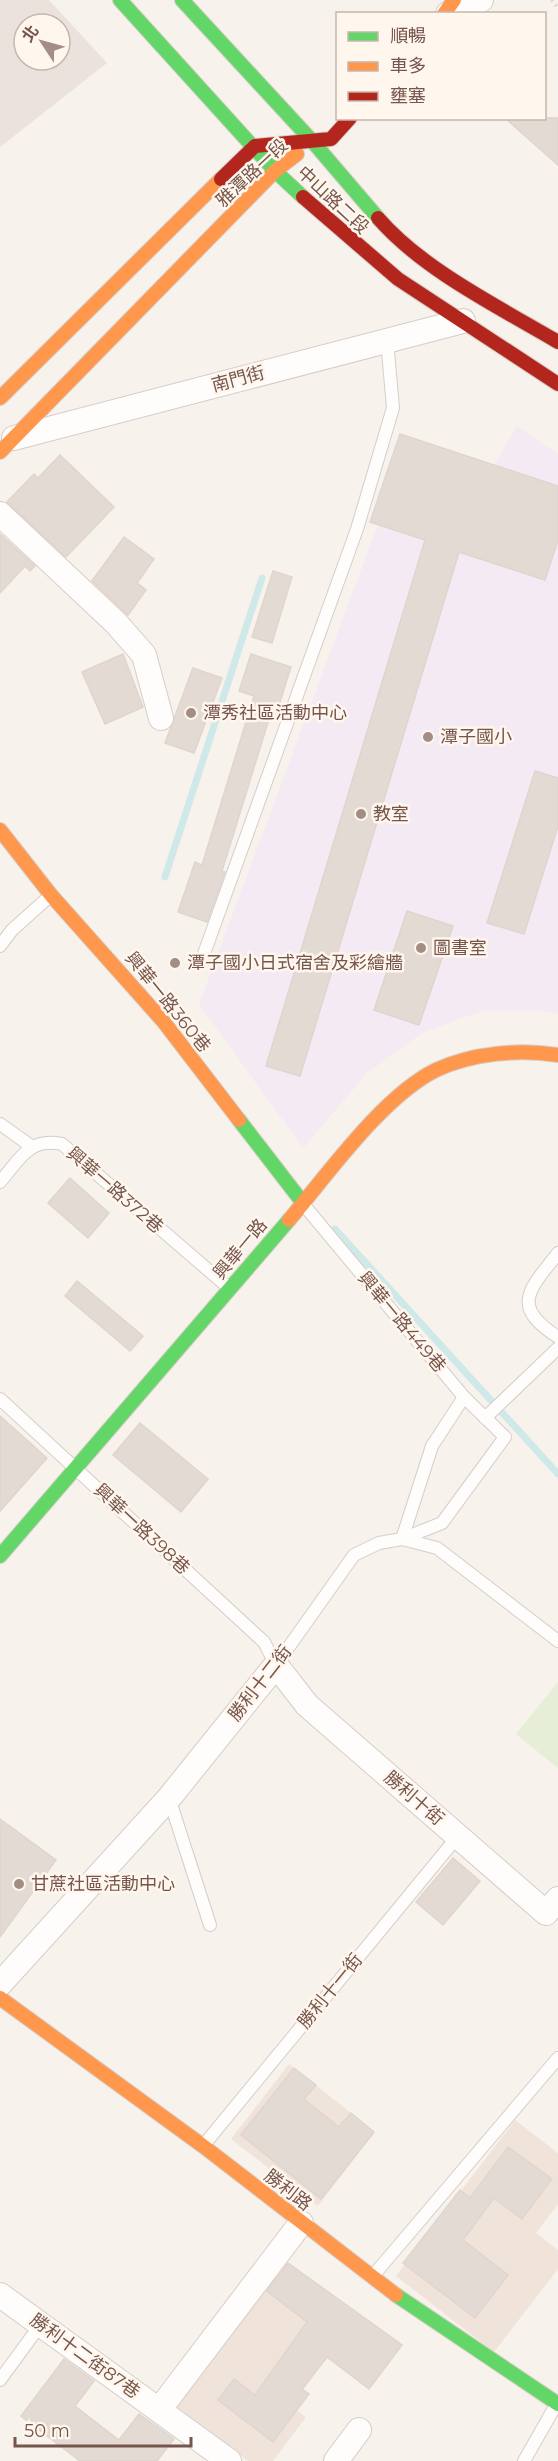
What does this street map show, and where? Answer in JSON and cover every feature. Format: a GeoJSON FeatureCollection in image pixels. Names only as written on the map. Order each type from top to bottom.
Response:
{"type":"FeatureCollection","features":[{"type":"Feature","properties":{"kind":"street","name":"中山路二段"},"geometry":{"type":"LineString","coordinates":[[120,0],[255,146],[275,171],[361,249],[398,279],[558,384]]}},
{"type":"Feature","properties":{"kind":"street","name":"中山路二段"},"geometry":{"type":"LineString","coordinates":[[183,0],[313,142],[390,232],[451,278],[558,342]]}},
{"type":"Feature","properties":{"kind":"street"},"geometry":{"type":"LineString","coordinates":[[451,12],[481,0]]}},
{"type":"Feature","properties":{"kind":"street"},"geometry":{"type":"LineString","coordinates":[[313,142],[331,139],[348,120]]}},
{"type":"Feature","properties":{"kind":"street","name":"雅潭路一段"},"geometry":{"type":"LineString","coordinates":[[0,398],[255,146],[313,142]]}},
{"type":"Feature","properties":{"kind":"street","name":"雅潭路一段"},"geometry":{"type":"LineString","coordinates":[[7,445],[275,171],[313,142]]}},
{"type":"Feature","properties":{"kind":"street","name":"南門街"},"geometry":{"type":"LineString","coordinates":[[7,445],[463,321]]}},
{"type":"Feature","properties":{"kind":"street"},"geometry":{"type":"LineString","coordinates":[[0,514],[117,623],[144,655],[160,718]]}},
{"type":"Feature","properties":{"kind":"street","name":"興華一路360巷"},"geometry":{"type":"LineString","coordinates":[[0,830],[51,895],[163,1021],[303,1203]]}},
{"type":"Feature","properties":{"kind":"street","name":"興華一路"},"geometry":{"type":"LineString","coordinates":[[0,1556],[382,1112],[411,1087],[438,1070],[457,1063],[534,1052],[558,1055]]}},
{"type":"Feature","properties":{"kind":"street","name":"勝利十二街"},"geometry":{"type":"LineString","coordinates":[[0,1984],[169,1798],[276,1665]]}},
{"type":"Feature","properties":{"kind":"street","name":"勝利十街"},"geometry":{"type":"LineString","coordinates":[[276,1665],[307,1705],[458,1836],[554,1912]]}},
{"type":"Feature","properties":{"kind":"street","name":"勝利路"},"geometry":{"type":"LineString","coordinates":[[0,1998],[203,2146],[371,2278],[558,2404]]}},
{"type":"Feature","properties":{"kind":"street"},"geometry":{"type":"LineString","coordinates":[[159,2410],[301,2223]]}},
{"type":"Feature","properties":{"kind":"street","name":"勝利十二街87巷"},"geometry":{"type":"LineString","coordinates":[[0,2295],[229,2461]]}},
{"type":"Feature","properties":{"kind":"street"},"geometry":{"type":"LineString","coordinates":[[336,2461],[359,2430]]}},
{"type":"Feature","properties":{"kind":"lane"},"geometry":{"type":"LineString","coordinates":[[201,962],[357,529],[393,408],[387,340]]}},
{"type":"Feature","properties":{"kind":"lane"},"geometry":{"type":"LineString","coordinates":[[0,946],[12,930],[51,895]]}},
{"type":"Feature","properties":{"kind":"lane"},"geometry":{"type":"LineString","coordinates":[[0,1124],[31,1146],[0,1182]]}},
{"type":"Feature","properties":{"kind":"lane","name":"興華一路372巷"},"geometry":{"type":"LineString","coordinates":[[31,1146],[45,1140],[62,1144],[230,1289]]}},
{"type":"Feature","properties":{"kind":"lane","name":"興華一路449巷"},"geometry":{"type":"LineString","coordinates":[[303,1203],[464,1397],[489,1414],[505,1437],[442,1523],[402,1539]]}},
{"type":"Feature","properties":{"kind":"lane"},"geometry":{"type":"LineString","coordinates":[[558,1253],[530,1289],[529,1309],[542,1327],[558,1338]]}},
{"type":"Feature","properties":{"kind":"lane"},"geometry":{"type":"LineString","coordinates":[[489,1414],[558,1348]]}},
{"type":"Feature","properties":{"kind":"lane"},"geometry":{"type":"LineString","coordinates":[[402,1539],[432,1446],[464,1397]]}},
{"type":"Feature","properties":{"kind":"lane","name":"興華一路398巷"},"geometry":{"type":"LineString","coordinates":[[0,1399],[264,1642],[276,1665]]}},
{"type":"Feature","properties":{"kind":"lane","name":"勝利十二街"},"geometry":{"type":"LineString","coordinates":[[276,1665],[354,1556],[380,1543],[402,1539],[437,1548],[558,1641]]}},
{"type":"Feature","properties":{"kind":"lane"},"geometry":{"type":"LineString","coordinates":[[169,1798],[210,1925]]}},
{"type":"Feature","properties":{"kind":"lane","name":"勝利十一街"},"geometry":{"type":"LineString","coordinates":[[203,2146],[458,1836]]}},
{"type":"Feature","properties":{"kind":"lane"},"geometry":{"type":"LineString","coordinates":[[371,2278],[558,2058]]}},
{"type":"Feature","properties":{"kind":"lane"},"geometry":{"type":"LineString","coordinates":[[0,2380],[41,2324]]}},
{"type":"Feature","properties":{"kind":"lane"},"geometry":{"type":"LineString","coordinates":[[524,2461],[558,2404]]}},
{"type":"Feature","properties":{"kind":"path"},"geometry":{"type":"LineString","coordinates":[[552,0],[558,8]]}},
{"type":"Feature","properties":{"kind":"shaded area"},"geometry":{"type":"Polygon","coordinates":[[[0,0],[49,0],[60,12],[12,12],[12,72],[72,72],[72,25],[107,63],[0,147],[0,0]]]}},
{"type":"Feature","properties":{"kind":"shaded area","name":"潭子國小"},"geometry":{"type":"Polygon","coordinates":[[[517,426],[558,454],[558,1014],[545,1011],[484,1010],[424,1032],[368,1072],[303,1148],[199,1004],[410,439],[491,471],[517,426]]]}},
{"type":"Feature","properties":{"kind":"shaded area"},"geometry":{"type":"Polygon","coordinates":[[[289,2064],[375,2132],[318,2206],[231,2139],[289,2064]]]}},
{"type":"Feature","properties":{"kind":"shaded area"},"geometry":{"type":"Polygon","coordinates":[[[515,2120],[558,2153],[558,2204],[536,2233],[558,2250],[558,2269],[494,2352],[396,2276],[515,2120]]]}},
{"type":"Feature","properties":{"kind":"shaded area"},"geometry":{"type":"Polygon","coordinates":[[[273,2275],[347,2331],[291,2406],[306,2417],[273,2461],[248,2461],[174,2405],[273,2275]]]}},
{"type":"Feature","properties":{"kind":"green space"},"geometry":{"type":"Polygon","coordinates":[[[558,1682],[558,1768],[516,1734],[558,1682]]]}},
{"type":"Feature","properties":{"kind":"building"},"geometry":{"type":"Polygon","coordinates":[[[558,118],[558,165],[507,120],[558,118]]]}},
{"type":"Feature","properties":{"kind":"building"},"geometry":{"type":"Polygon","coordinates":[[[400,434],[558,486],[558,540],[545,580],[459,552],[300,1076],[266,1066],[425,540],[370,522],[400,434]]]}},
{"type":"Feature","properties":{"kind":"building"},"geometry":{"type":"Polygon","coordinates":[[[60,455],[114,507],[66,557],[7,502],[34,474],[38,478],[60,455]]]}},
{"type":"Feature","properties":{"kind":"building"},"geometry":{"type":"Polygon","coordinates":[[[0,534],[35,566],[30,571],[25,566],[0,593],[0,534]]]}},
{"type":"Feature","properties":{"kind":"building"},"geometry":{"type":"Polygon","coordinates":[[[124,537],[154,559],[137,583],[146,590],[128,615],[92,581],[124,537]]]}},
{"type":"Feature","properties":{"kind":"building"},"geometry":{"type":"Polygon","coordinates":[[[273,571],[292,577],[272,643],[252,637],[273,571]]]}},
{"type":"Feature","properties":{"kind":"building"},"geometry":{"type":"Polygon","coordinates":[[[123,654],[143,707],[105,724],[82,672],[123,654]]]}},
{"type":"Feature","properties":{"kind":"building"},"geometry":{"type":"Polygon","coordinates":[[[251,654],[291,667],[279,705],[274,703],[222,871],[225,872],[207,922],[178,912],[195,862],[202,865],[254,696],[239,691],[251,654]]]}},
{"type":"Feature","properties":{"kind":"building","name":"潭秀社區活動中心"},"geometry":{"type":"Polygon","coordinates":[[[193,668],[222,678],[194,753],[165,743],[193,668]]]}},
{"type":"Feature","properties":{"kind":"building"},"geometry":{"type":"Polygon","coordinates":[[[535,771],[558,778],[558,826],[524,934],[487,923],[535,771]]]}},
{"type":"Feature","properties":{"kind":"building"},"geometry":{"type":"Polygon","coordinates":[[[407,911],[453,926],[419,1025],[374,1010],[407,911]]]}},
{"type":"Feature","properties":{"kind":"building"},"geometry":{"type":"Polygon","coordinates":[[[70,1178],[109,1213],[88,1238],[48,1203],[70,1178]]]}},
{"type":"Feature","properties":{"kind":"building"},"geometry":{"type":"Polygon","coordinates":[[[77,1281],[143,1336],[130,1351],[65,1296],[77,1281]]]}},
{"type":"Feature","properties":{"kind":"building"},"geometry":{"type":"Polygon","coordinates":[[[0,1416],[47,1458],[0,1511],[0,1416]]]}},
{"type":"Feature","properties":{"kind":"building"},"geometry":{"type":"Polygon","coordinates":[[[140,1423],[208,1479],[181,1512],[113,1455],[140,1423]]]}},
{"type":"Feature","properties":{"kind":"building","name":"甘蔗社區活動中心"},"geometry":{"type":"Polygon","coordinates":[[[0,1819],[56,1860],[0,1937],[0,1819]]]}},
{"type":"Feature","properties":{"kind":"building"},"geometry":{"type":"Polygon","coordinates":[[[453,1858],[480,1881],[443,1925],[416,1902],[453,1858]]]}},
{"type":"Feature","properties":{"kind":"building"},"geometry":{"type":"Polygon","coordinates":[[[294,2068],[316,2085],[304,2099],[339,2127],[351,2113],[374,2132],[321,2199],[241,2135],[294,2068]]]}},
{"type":"Feature","properties":{"kind":"building"},"geometry":{"type":"Polygon","coordinates":[[[508,2147],[552,2179],[522,2219],[494,2198],[463,2240],[508,2275],[475,2318],[403,2263],[460,2190],[470,2198],[508,2147]]]}},
{"type":"Feature","properties":{"kind":"building"},"geometry":{"type":"Polygon","coordinates":[[[288,2263],[402,2345],[369,2389],[327,2357],[302,2389],[309,2394],[273,2442],[218,2400],[234,2379],[255,2395],[307,2322],[267,2291],[288,2263]]]}},
{"type":"Feature","properties":{"kind":"building"},"geometry":{"type":"Polygon","coordinates":[[[64,2359],[94,2381],[75,2406],[119,2440],[139,2414],[174,2439],[157,2461],[80,2461],[21,2416],[64,2359]]]}},
{"type":"Feature","properties":{"kind":"waterway"},"geometry":{"type":"LineString","coordinates":[[165,877],[262,578]]}},
{"type":"Feature","properties":{"kind":"waterway"},"geometry":{"type":"LineString","coordinates":[[335,1229],[558,1474]]}},
{"type":"Feature","properties":{"kind":"traffic: fast"},"geometry":{"type":"LineString","coordinates":[[120,0],[275,171],[303,197]]}},
{"type":"Feature","properties":{"kind":"traffic: fast"},"geometry":{"type":"LineString","coordinates":[[182,0],[313,142],[378,218]]}},
{"type":"Feature","properties":{"kind":"traffic: fast"},"geometry":{"type":"LineString","coordinates":[[239,1120],[303,1203]]}},
{"type":"Feature","properties":{"kind":"traffic: fast"},"geometry":{"type":"LineString","coordinates":[[0,1556],[289,1220]]}},
{"type":"Feature","properties":{"kind":"traffic: fast"},"geometry":{"type":"LineString","coordinates":[[396,2295],[558,2404]]}},
{"type":"Feature","properties":{"kind":"traffic: slow"},"geometry":{"type":"LineString","coordinates":[[445,12],[454,0]]}},
{"type":"Feature","properties":{"kind":"traffic: slow"},"geometry":{"type":"LineString","coordinates":[[0,452],[275,171],[297,154]]}},
{"type":"Feature","properties":{"kind":"traffic: slow"},"geometry":{"type":"LineString","coordinates":[[0,398],[221,179]]}},
{"type":"Feature","properties":{"kind":"traffic: slow"},"geometry":{"type":"LineString","coordinates":[[0,830],[51,895],[163,1021],[239,1120]]}},
{"type":"Feature","properties":{"kind":"traffic: slow"},"geometry":{"type":"LineString","coordinates":[[289,1220],[376,1117],[416,1082],[450,1064],[480,1056],[528,1052],[558,1055]]}},
{"type":"Feature","properties":{"kind":"traffic: slow"},"geometry":{"type":"LineString","coordinates":[[0,1998],[203,2146],[396,2295]]}},
{"type":"Feature","properties":{"kind":"traffic: jam"},"geometry":{"type":"LineString","coordinates":[[221,179],[255,146],[331,139],[348,120]]}},
{"type":"Feature","properties":{"kind":"traffic: jam"},"geometry":{"type":"LineString","coordinates":[[303,197],[398,279],[558,384]]}},
{"type":"Feature","properties":{"kind":"traffic: jam"},"geometry":{"type":"LineString","coordinates":[[378,218],[396,237],[439,271],[558,342]]}},
{"type":"Feature","properties":{"kind":"place","name":"潭秀社區活動中心"},"geometry":{"type":"Point","coordinates":[191,713]}},
{"type":"Feature","properties":{"kind":"place","name":"潭子國小"},"geometry":{"type":"Point","coordinates":[428,737]}},
{"type":"Feature","properties":{"kind":"place","name":"教室"},"geometry":{"type":"Point","coordinates":[361,814]}},
{"type":"Feature","properties":{"kind":"place","name":"圖書室"},"geometry":{"type":"Point","coordinates":[421,948]}},
{"type":"Feature","properties":{"kind":"place","name":"潭子國小日式宿舍及彩繪牆"},"geometry":{"type":"Point","coordinates":[175,963]}},
{"type":"Feature","properties":{"kind":"place","name":"甘蔗社區活動中心"},"geometry":{"type":"Point","coordinates":[19,1884]}}]}
